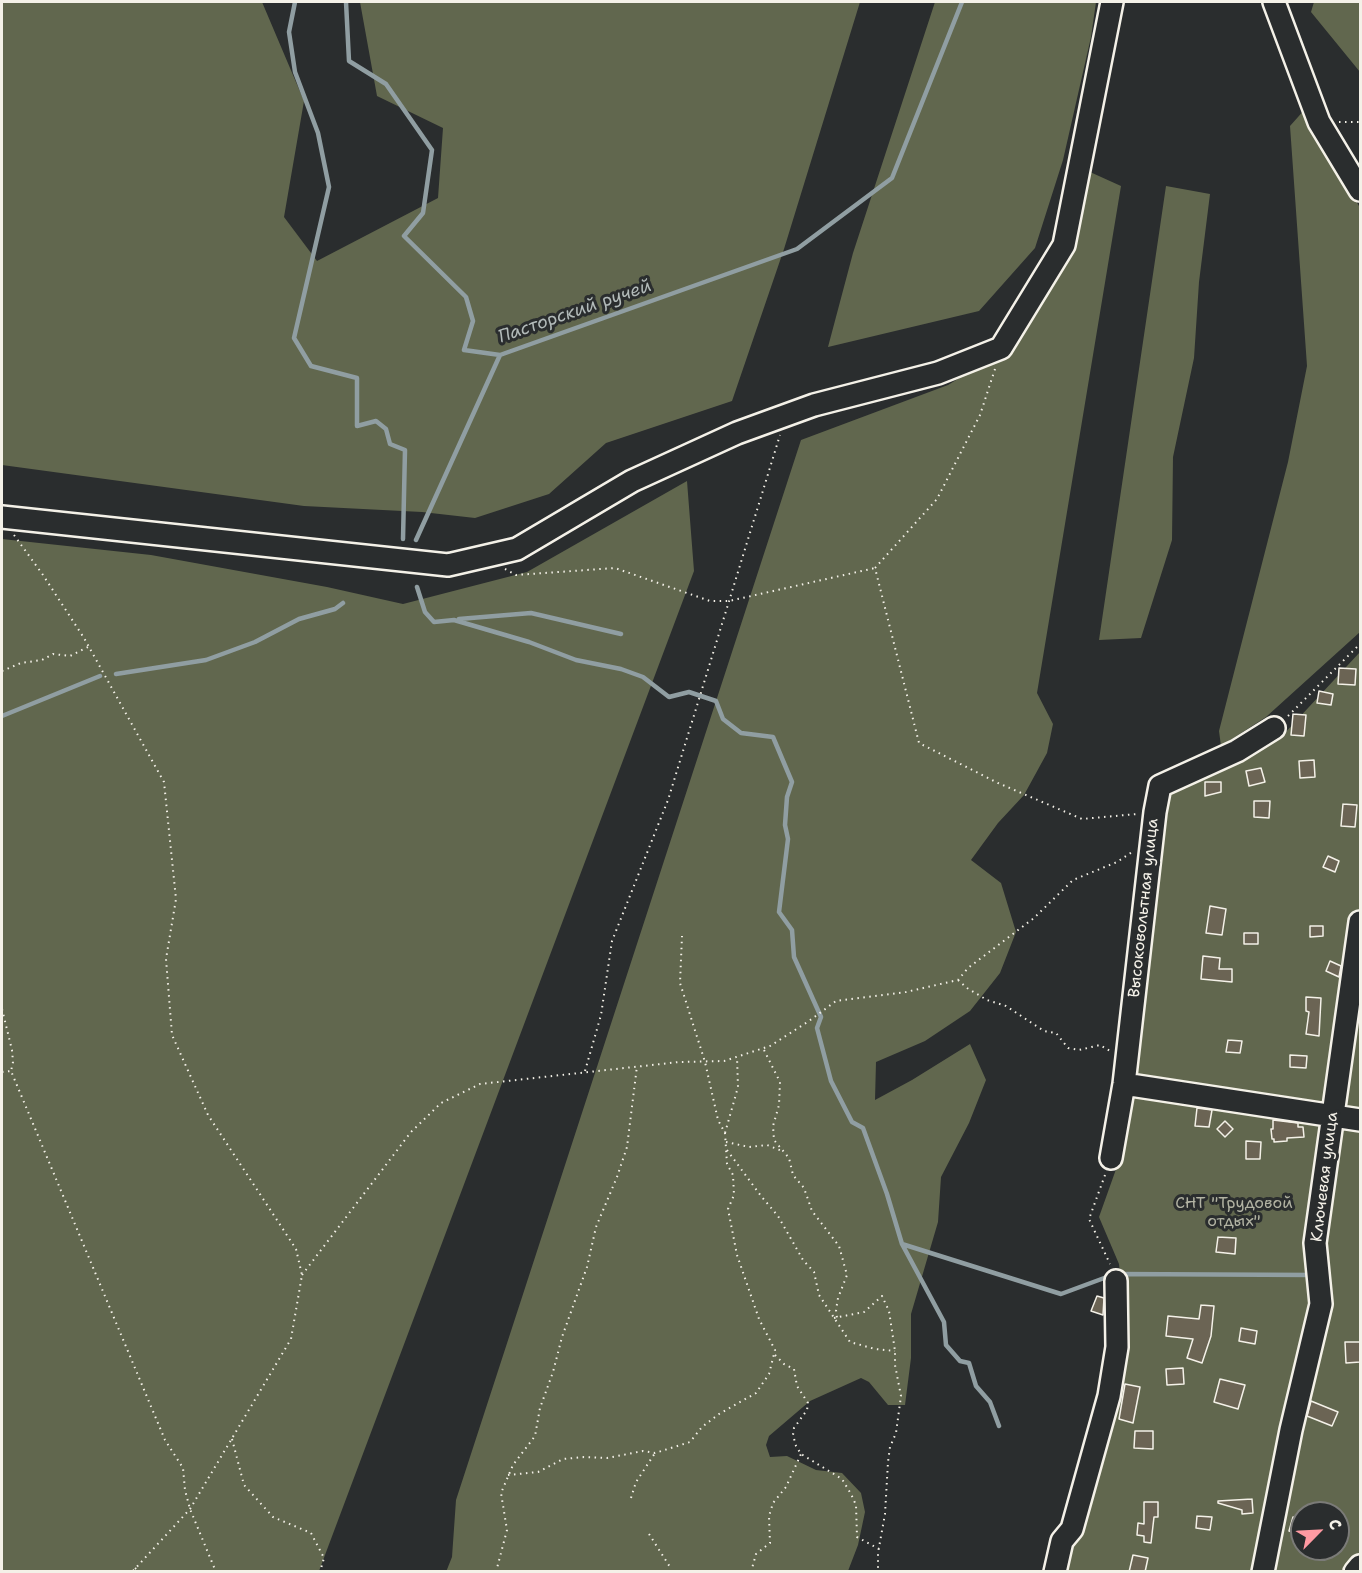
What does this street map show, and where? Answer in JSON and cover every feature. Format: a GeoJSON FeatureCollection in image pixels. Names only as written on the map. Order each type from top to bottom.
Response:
{"type":"FeatureCollection","features":[{"type":"Feature","properties":{"kind":"street"},"geometry":{"type":"LineString","coordinates":[[5,523],[448,565],[517,549],[632,481],[737,433],[814,405],[938,373],[1001,348],[1064,245],[1112,2]]}},
{"type":"Feature","properties":{"kind":"street"},"geometry":{"type":"LineString","coordinates":[[1274,2],[1319,122],[1360,190]]}},
{"type":"Feature","properties":{"kind":"street","name":"Высоковольтная улица"},"geometry":{"type":"LineString","coordinates":[[1111,1158],[1125,1084],[1155,812],[1160,786],[1236,751],[1274,728]]}},
{"type":"Feature","properties":{"kind":"street","name":"Ключевая улица"},"geometry":{"type":"LineString","coordinates":[[1263,1572],[1291,1430],[1321,1304],[1315,1243],[1360,922]]}},
{"type":"Feature","properties":{"kind":"street"},"geometry":{"type":"LineString","coordinates":[[1125,1084],[1360,1120]]}},
{"type":"Feature","properties":{"kind":"street"},"geometry":{"type":"LineString","coordinates":[[1055,1572],[1062,1541],[1072,1529],[1108,1396],[1117,1347],[1114,1275]]}},
{"type":"Feature","properties":{"kind":"street"},"geometry":{"type":"LineString","coordinates":[[1355,1572],[1360,1566]]}},
{"type":"Feature","properties":{"kind":"path"},"geometry":{"type":"LineString","coordinates":[[483,557],[516,575],[615,568],[710,601],[729,601],[875,568],[938,499],[980,415],[1001,348]]}},
{"type":"Feature","properties":{"kind":"path"},"geometry":{"type":"LineString","coordinates":[[584,1072],[601,1015],[612,941],[668,800],[786,415]]}},
{"type":"Feature","properties":{"kind":"path"},"geometry":{"type":"LineString","coordinates":[[5,523],[43,575],[88,646],[164,782],[176,899],[166,959],[172,1035],[208,1115],[296,1249],[302,1275],[291,1339],[190,1509],[132,1572]]}},
{"type":"Feature","properties":{"kind":"path"},"geometry":{"type":"LineString","coordinates":[[875,568],[918,743],[998,783],[1082,819],[1155,812]]}},
{"type":"Feature","properties":{"kind":"path"},"geometry":{"type":"LineString","coordinates":[[1274,728],[1285,720],[1360,644]]}},
{"type":"Feature","properties":{"kind":"path"},"geometry":{"type":"LineString","coordinates":[[2,671],[21,663],[42,660],[53,654],[70,656],[88,646]]}},
{"type":"Feature","properties":{"kind":"path"},"geometry":{"type":"LineString","coordinates":[[302,1275],[411,1132],[441,1103],[480,1084],[679,1062],[724,1061],[770,1046],[836,1001],[906,992],[958,980],[968,968],[1034,918],[1072,880],[1117,862],[1153,837]]}},
{"type":"Feature","properties":{"kind":"path"},"geometry":{"type":"LineString","coordinates":[[508,1475],[538,1472],[564,1459],[584,1456],[607,1458],[643,1451],[656,1453],[690,1442],[702,1427],[719,1414],[756,1393],[769,1374],[775,1350],[759,1319],[737,1255],[728,1209],[734,1195],[733,1175],[727,1164],[725,1133],[718,1120],[705,1062],[680,983],[682,936]]}},
{"type":"Feature","properties":{"kind":"path"},"geometry":{"type":"LineString","coordinates":[[958,980],[987,1000],[1006,1006],[1044,1031],[1056,1032],[1068,1048],[1079,1050],[1100,1045],[1127,1062]]}},
{"type":"Feature","properties":{"kind":"path"},"geometry":{"type":"LineString","coordinates":[[2,1009],[12,1050],[11,1071],[165,1440],[183,1467],[185,1490],[190,1509],[216,1572]]}},
{"type":"Feature","properties":{"kind":"path"},"geometry":{"type":"LineString","coordinates":[[764,1049],[780,1082],[774,1140],[789,1158],[793,1175],[804,1188],[812,1211],[839,1246],[847,1275],[838,1298],[835,1318]]}},
{"type":"Feature","properties":{"kind":"path"},"geometry":{"type":"LineString","coordinates":[[725,1133],[738,1087],[737,1057]]}},
{"type":"Feature","properties":{"kind":"path"},"geometry":{"type":"LineString","coordinates":[[496,1572],[507,1530],[501,1493],[513,1465],[535,1436],[540,1408],[554,1372],[562,1337],[587,1267],[596,1227],[627,1147],[637,1066]]}},
{"type":"Feature","properties":{"kind":"path"},"geometry":{"type":"LineString","coordinates":[[2,1072],[11,1071]]}},
{"type":"Feature","properties":{"kind":"path"},"geometry":{"type":"LineString","coordinates":[[726,1142],[749,1147],[767,1145],[784,1152]]}},
{"type":"Feature","properties":{"kind":"path"},"geometry":{"type":"LineString","coordinates":[[727,1150],[760,1196],[778,1216],[803,1260],[814,1272],[819,1295],[850,1342],[875,1349],[895,1351]]}},
{"type":"Feature","properties":{"kind":"path"},"geometry":{"type":"LineString","coordinates":[[1111,1158],[1089,1219],[1114,1275]]}},
{"type":"Feature","properties":{"kind":"path"},"geometry":{"type":"LineString","coordinates":[[835,1318],[864,1312],[882,1296],[889,1311],[901,1396],[896,1433],[889,1455],[878,1572]]}},
{"type":"Feature","properties":{"kind":"path"},"geometry":{"type":"LineString","coordinates":[[774,1354],[784,1364],[794,1368],[796,1386],[808,1403],[807,1410],[794,1428],[793,1435],[801,1454],[842,1479],[856,1505],[857,1537],[879,1549]]}},
{"type":"Feature","properties":{"kind":"path"},"geometry":{"type":"LineString","coordinates":[[232,1439],[244,1485],[273,1517],[311,1533],[324,1558],[321,1572]]}},
{"type":"Feature","properties":{"kind":"path"},"geometry":{"type":"LineString","coordinates":[[631,1498],[645,1466],[656,1453]]}},
{"type":"Feature","properties":{"kind":"path"},"geometry":{"type":"LineString","coordinates":[[751,1572],[756,1554],[770,1543],[769,1516],[773,1503],[786,1487],[801,1454]]}},
{"type":"Feature","properties":{"kind":"path"},"geometry":{"type":"LineString","coordinates":[[649,1534],[670,1567],[670,1572]]}},
{"type":"Feature","properties":{"kind":"path"},"geometry":{"type":"LineString","coordinates":[[135,1568],[140,1572]]}},
{"type":"Feature","properties":{"kind":"green space"},"geometry":{"type":"Polygon","coordinates":[[[2,2],[262,2],[304,101],[284,217],[317,261],[438,198],[443,128],[377,96],[360,2],[860,2],[784,249],[732,401],[606,443],[549,494],[475,518],[422,512],[304,506],[2,465],[2,2]]]}},
{"type":"Feature","properties":{"kind":"green space"},"geometry":{"type":"Polygon","coordinates":[[[935,2],[1096,2],[1091,37],[1063,160],[1035,248],[979,311],[828,347],[853,253],[935,2]]]}},
{"type":"Feature","properties":{"kind":"green space"},"geometry":{"type":"Polygon","coordinates":[[[1314,2],[1360,2],[1360,72],[1311,12],[1314,2]]]}},
{"type":"Feature","properties":{"kind":"green space"},"geometry":{"type":"Polygon","coordinates":[[[1306,108],[1360,208],[1360,632],[1266,717],[1221,746],[1219,731],[1288,462],[1307,366],[1290,126],[1306,108]]]}},
{"type":"Feature","properties":{"kind":"green space"},"geometry":{"type":"Polygon","coordinates":[[[1090,172],[1121,186],[1037,693],[1053,724],[1047,753],[1024,795],[998,823],[971,860],[1001,883],[1016,932],[1000,973],[970,1011],[925,1041],[876,1062],[875,1100],[970,1044],[986,1080],[969,1123],[941,1177],[938,1222],[911,1314],[911,1358],[905,1405],[888,1405],[869,1382],[861,1378],[810,1401],[769,1436],[766,1445],[770,1457],[787,1456],[816,1470],[842,1473],[861,1493],[865,1512],[858,1545],[848,1571],[446,1572],[452,1557],[456,1500],[801,440],[948,385],[1006,349],[1074,248],[1090,172]]]}},
{"type":"Feature","properties":{"kind":"green space"},"geometry":{"type":"Polygon","coordinates":[[[1166,186],[1210,194],[1199,282],[1194,358],[1173,457],[1172,540],[1141,638],[1099,640],[1166,186]]]}},
{"type":"Feature","properties":{"kind":"green space"},"geometry":{"type":"Polygon","coordinates":[[[687,481],[694,571],[319,1571],[2,1571],[2,539],[151,555],[327,587],[403,604],[527,572],[687,481]]]}},
{"type":"Feature","properties":{"kind":"green space","name":"СНТ \"Трудовой отдых\""},"geometry":{"type":"Polygon","coordinates":[[[1360,652],[1360,1571],[1063,1572],[1124,1310],[1119,1264],[1099,1217],[1120,1158],[1136,1069],[1166,791],[1259,750],[1282,736],[1360,652]]]}},
{"type":"Feature","properties":{"kind":"building"},"geometry":{"type":"Polygon","coordinates":[[[1339,668],[1356,669],[1355,685],[1338,684],[1339,668]]]}},
{"type":"Feature","properties":{"kind":"building"},"geometry":{"type":"Polygon","coordinates":[[[1319,691],[1333,694],[1331,705],[1317,703],[1319,691]]]}},
{"type":"Feature","properties":{"kind":"building"},"geometry":{"type":"Polygon","coordinates":[[[1293,714],[1306,715],[1304,736],[1291,735],[1293,714]]]}},
{"type":"Feature","properties":{"kind":"building"},"geometry":{"type":"Polygon","coordinates":[[[1314,760],[1315,777],[1300,778],[1299,761],[1314,760]]]}},
{"type":"Feature","properties":{"kind":"building"},"geometry":{"type":"Polygon","coordinates":[[[1261,768],[1265,782],[1249,786],[1246,771],[1261,768]]]}},
{"type":"Feature","properties":{"kind":"building"},"geometry":{"type":"Polygon","coordinates":[[[1205,782],[1221,782],[1221,792],[1205,796],[1205,782]]]}},
{"type":"Feature","properties":{"kind":"building"},"geometry":{"type":"Polygon","coordinates":[[[1254,801],[1270,801],[1269,818],[1254,817],[1254,801]]]}},
{"type":"Feature","properties":{"kind":"building"},"geometry":{"type":"Polygon","coordinates":[[[1343,804],[1357,805],[1355,827],[1341,826],[1343,804]]]}},
{"type":"Feature","properties":{"kind":"building"},"geometry":{"type":"Polygon","coordinates":[[[1328,856],[1339,861],[1335,872],[1323,867],[1328,856]]]}},
{"type":"Feature","properties":{"kind":"building"},"geometry":{"type":"Polygon","coordinates":[[[1210,906],[1226,909],[1222,935],[1206,933],[1210,906]]]}},
{"type":"Feature","properties":{"kind":"building"},"geometry":{"type":"Polygon","coordinates":[[[1310,926],[1323,926],[1323,936],[1310,937],[1310,926]]]}},
{"type":"Feature","properties":{"kind":"building"},"geometry":{"type":"Polygon","coordinates":[[[1244,933],[1258,933],[1258,944],[1244,944],[1244,933]]]}},
{"type":"Feature","properties":{"kind":"building"},"geometry":{"type":"Polygon","coordinates":[[[1203,956],[1220,958],[1219,969],[1232,969],[1232,982],[1201,979],[1203,956]]]}},
{"type":"Feature","properties":{"kind":"building"},"geometry":{"type":"Polygon","coordinates":[[[1330,961],[1341,966],[1339,977],[1326,971],[1330,961]]]}},
{"type":"Feature","properties":{"kind":"building"},"geometry":{"type":"Polygon","coordinates":[[[1306,997],[1321,998],[1319,1036],[1306,1034],[1309,1012],[1306,1011],[1306,997]]]}},
{"type":"Feature","properties":{"kind":"building"},"geometry":{"type":"Polygon","coordinates":[[[1228,1040],[1242,1041],[1240,1053],[1226,1052],[1228,1040]]]}},
{"type":"Feature","properties":{"kind":"building"},"geometry":{"type":"Polygon","coordinates":[[[1290,1055],[1307,1056],[1306,1068],[1290,1067],[1290,1055]]]}},
{"type":"Feature","properties":{"kind":"building"},"geometry":{"type":"Polygon","coordinates":[[[1197,1108],[1212,1110],[1209,1127],[1195,1126],[1197,1108]]]}},
{"type":"Feature","properties":{"kind":"building"},"geometry":{"type":"Polygon","coordinates":[[[1273,1120],[1298,1123],[1298,1127],[1303,1127],[1304,1137],[1287,1138],[1287,1141],[1274,1142],[1271,1129],[1273,1129],[1273,1120]]]}},
{"type":"Feature","properties":{"kind":"building"},"geometry":{"type":"Polygon","coordinates":[[[1225,1121],[1233,1129],[1225,1137],[1217,1129],[1225,1121]]]}},
{"type":"Feature","properties":{"kind":"building"},"geometry":{"type":"Polygon","coordinates":[[[1246,1141],[1261,1142],[1260,1159],[1246,1159],[1246,1141]]]}},
{"type":"Feature","properties":{"kind":"building"},"geometry":{"type":"Polygon","coordinates":[[[1218,1237],[1236,1238],[1235,1254],[1216,1252],[1218,1237]]]}},
{"type":"Feature","properties":{"kind":"building"},"geometry":{"type":"Polygon","coordinates":[[[1097,1296],[1104,1298],[1103,1315],[1091,1311],[1097,1296]]]}},
{"type":"Feature","properties":{"kind":"building"},"geometry":{"type":"Polygon","coordinates":[[[1201,1305],[1214,1306],[1211,1336],[1202,1363],[1187,1358],[1193,1339],[1166,1336],[1168,1316],[1199,1319],[1201,1305]]]}},
{"type":"Feature","properties":{"kind":"building"},"geometry":{"type":"Polygon","coordinates":[[[1241,1328],[1257,1331],[1255,1344],[1239,1341],[1241,1328]]]}},
{"type":"Feature","properties":{"kind":"building"},"geometry":{"type":"Polygon","coordinates":[[[1345,1342],[1360,1342],[1360,1362],[1346,1363],[1345,1342]]]}},
{"type":"Feature","properties":{"kind":"building"},"geometry":{"type":"Polygon","coordinates":[[[1183,1368],[1184,1384],[1167,1385],[1166,1369],[1183,1368]]]}},
{"type":"Feature","properties":{"kind":"building"},"geometry":{"type":"Polygon","coordinates":[[[1220,1379],[1245,1385],[1238,1409],[1214,1402],[1220,1379]]]}},
{"type":"Feature","properties":{"kind":"building"},"geometry":{"type":"Polygon","coordinates":[[[1125,1384],[1140,1387],[1133,1423],[1119,1419],[1125,1384]]]}},
{"type":"Feature","properties":{"kind":"building"},"geometry":{"type":"Polygon","coordinates":[[[1311,1401],[1338,1412],[1332,1426],[1307,1416],[1311,1401]]]}},
{"type":"Feature","properties":{"kind":"building"},"geometry":{"type":"Polygon","coordinates":[[[1135,1431],[1153,1431],[1153,1449],[1134,1448],[1135,1431]]]}},
{"type":"Feature","properties":{"kind":"building"},"geometry":{"type":"Polygon","coordinates":[[[1252,1499],[1253,1513],[1242,1514],[1242,1510],[1218,1503],[1218,1501],[1252,1499]]]}},
{"type":"Feature","properties":{"kind":"building"},"geometry":{"type":"Polygon","coordinates":[[[1144,1502],[1158,1502],[1158,1517],[1154,1517],[1151,1543],[1144,1542],[1144,1536],[1137,1535],[1138,1523],[1144,1524],[1144,1502]]]}},
{"type":"Feature","properties":{"kind":"building"},"geometry":{"type":"Polygon","coordinates":[[[1197,1516],[1212,1517],[1210,1530],[1196,1528],[1197,1516]]]}},
{"type":"Feature","properties":{"kind":"building"},"geometry":{"type":"Polygon","coordinates":[[[1133,1555],[1148,1558],[1145,1572],[1129,1572],[1133,1555]]]}},
{"type":"Feature","properties":{"kind":"waterway"},"geometry":{"type":"LineString","coordinates":[[295,2],[289,32],[295,72],[318,133],[329,187],[294,338],[311,366],[357,378],[357,426],[376,421],[386,429],[390,444],[405,450],[403,539]]}},
{"type":"Feature","properties":{"kind":"waterway","name":"Пасторский ручей"},"geometry":{"type":"LineString","coordinates":[[346,2],[349,61],[386,84],[432,150],[423,213],[404,236],[466,297],[473,321],[464,350],[500,355],[797,249],[892,178],[962,2]]}},
{"type":"Feature","properties":{"kind":"waterway"},"geometry":{"type":"LineString","coordinates":[[416,540],[500,355]]}},
{"type":"Feature","properties":{"kind":"waterway"},"geometry":{"type":"LineString","coordinates":[[417,587],[425,612],[434,622],[454,620],[529,642],[576,660],[621,669],[643,677],[669,697],[689,692],[716,701],[723,719],[741,733],[773,737],[792,782],[787,797],[785,825],[788,839],[779,912],[792,930],[794,957],[821,1017],[817,1028],[831,1081],[852,1122],[863,1128],[902,1244],[1061,1294],[1115,1274],[1313,1275]]}},
{"type":"Feature","properties":{"kind":"waterway"},"geometry":{"type":"LineString","coordinates":[[116,674],[206,660],[255,642],[299,619],[335,609],[343,603]]}},
{"type":"Feature","properties":{"kind":"waterway"},"geometry":{"type":"LineString","coordinates":[[459,619],[531,613],[621,634]]}},
{"type":"Feature","properties":{"kind":"waterway"},"geometry":{"type":"LineString","coordinates":[[2,716],[100,676]]}},
{"type":"Feature","properties":{"kind":"waterway"},"geometry":{"type":"LineString","coordinates":[[902,1244],[944,1322],[946,1345],[960,1361],[969,1363],[976,1386],[990,1402],[999,1426]]}}]}
